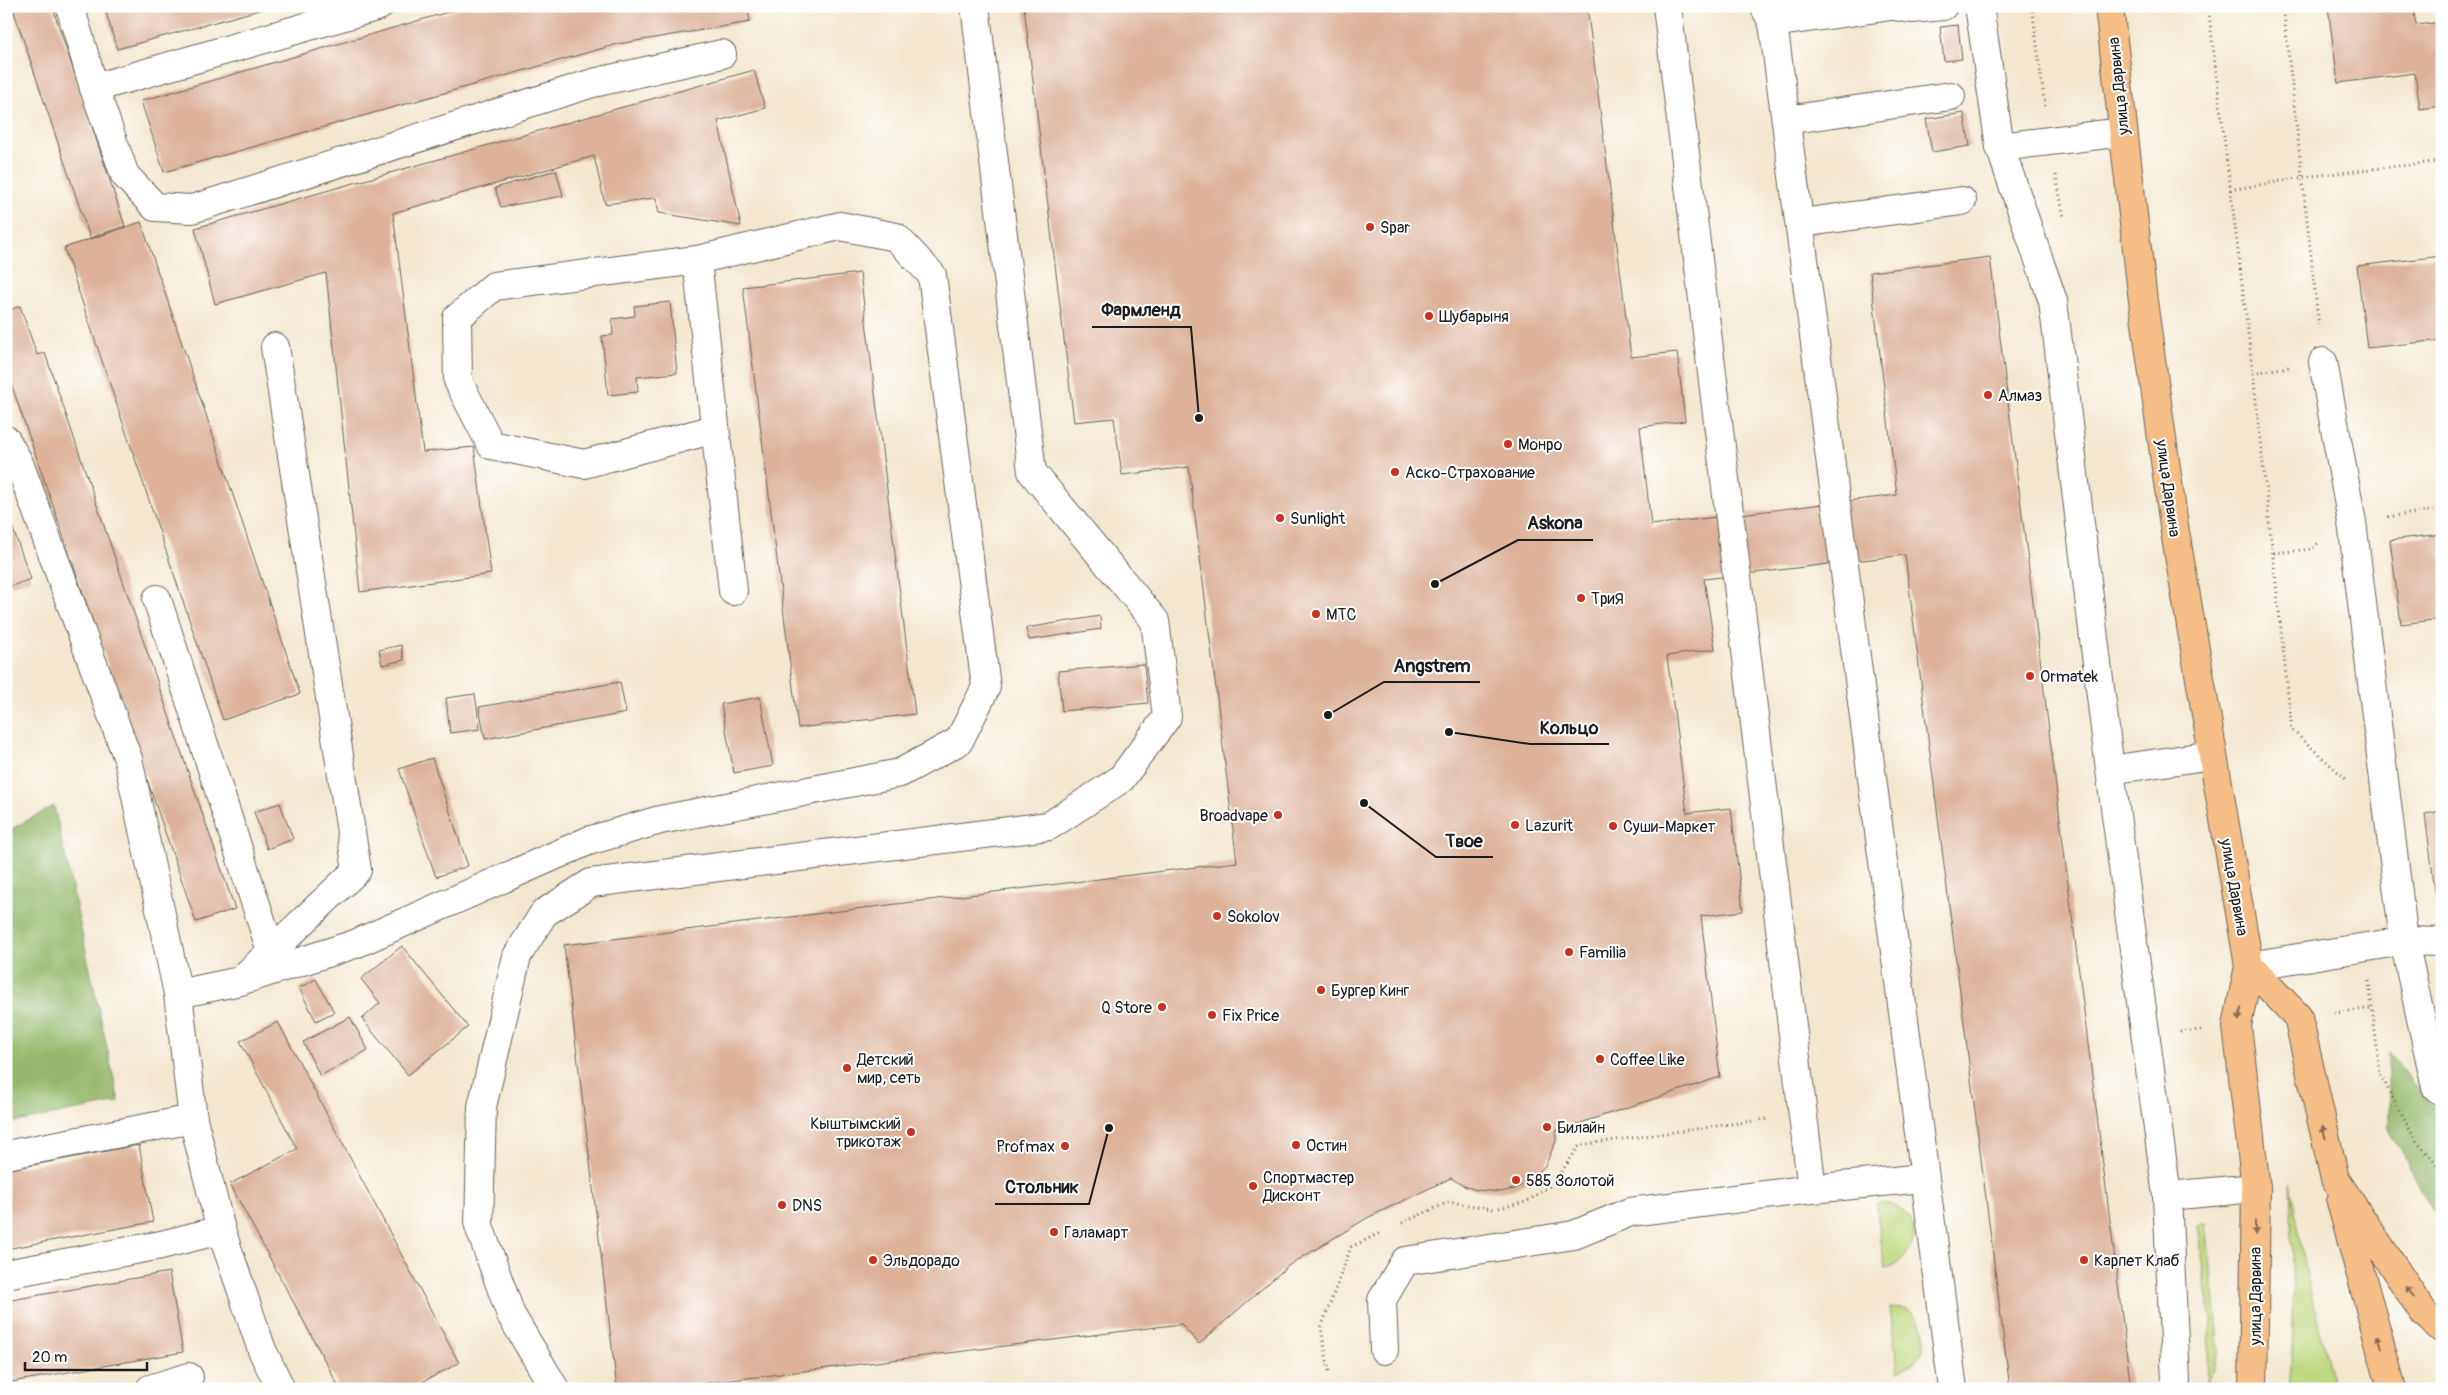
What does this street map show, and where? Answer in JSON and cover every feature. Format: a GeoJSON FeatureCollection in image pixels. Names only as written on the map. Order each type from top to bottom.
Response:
{"type":"FeatureCollection","features":[{"type":"Feature","properties":{"kind":"main road","name":"улица Дарвина"},"geometry":{"type":"LineString","coordinates":[[2109,6],[2123,132],[2174,526],[2249,966],[2237,1026],[2256,1188],[2250,1386]]}},
{"type":"Feature","properties":{"kind":"main road"},"geometry":{"type":"LineString","coordinates":[[2249,966],[2298,1017],[2335,1179],[2392,1389]]}},
{"type":"Feature","properties":{"kind":"main road"},"geometry":{"type":"LineString","coordinates":[[2335,1179],[2424,1313],[2442,1329]]}},
{"type":"Feature","properties":{"kind":"lane"},"geometry":{"type":"LineString","coordinates":[[70,6],[94,88],[125,176],[155,207],[192,209],[592,83],[722,54]]}},
{"type":"Feature","properties":{"kind":"lane"},"geometry":{"type":"LineString","coordinates":[[94,88],[379,6]]}},
{"type":"Feature","properties":{"kind":"lane"},"geometry":{"type":"LineString","coordinates":[[555,1389],[511,1315],[479,1226],[482,1107],[516,956],[544,913],[591,883],[1049,826],[1121,779],[1167,718],[1155,621],[1032,472],[975,6]]}},
{"type":"Feature","properties":{"kind":"lane"},"geometry":{"type":"LineString","coordinates":[[1667,6],[1812,1189]]}},
{"type":"Feature","properties":{"kind":"lane"},"geometry":{"type":"LineString","coordinates":[[1943,6],[1912,9],[1893,6],[1768,15],[1801,223],[1923,1178],[1953,1389]]}},
{"type":"Feature","properties":{"kind":"lane"},"geometry":{"type":"LineString","coordinates":[[1979,6],[2000,147],[2053,301],[2110,770],[2167,1196],[2176,1381]]}},
{"type":"Feature","properties":{"kind":"lane"},"geometry":{"type":"LineString","coordinates":[[1786,120],[1951,96]]}},
{"type":"Feature","properties":{"kind":"lane"},"geometry":{"type":"LineString","coordinates":[[2000,147],[2123,132]]}},
{"type":"Feature","properties":{"kind":"lane"},"geometry":{"type":"LineString","coordinates":[[1801,223],[1962,201]]}},
{"type":"Feature","properties":{"kind":"lane"},"geometry":{"type":"LineString","coordinates":[[178,994],[240,981],[355,944],[588,841],[660,820],[900,774],[959,741],[986,687],[932,274],[896,237],[840,226],[697,260],[494,286],[457,318],[458,381],[491,445],[584,464],[715,429]]}},
{"type":"Feature","properties":{"kind":"lane"},"geometry":{"type":"LineString","coordinates":[[697,260],[734,591]]}},
{"type":"Feature","properties":{"kind":"lane"},"geometry":{"type":"LineString","coordinates":[[240,981],[357,870],[275,347]]}},
{"type":"Feature","properties":{"kind":"lane"},"geometry":{"type":"LineString","coordinates":[[2323,362],[2352,522],[2404,941],[2436,1087],[2442,1092]]}},
{"type":"Feature","properties":{"kind":"lane"},"geometry":{"type":"LineString","coordinates":[[6,440],[19,462],[128,759],[178,994],[193,1119],[221,1230],[262,1350],[281,1389]]}},
{"type":"Feature","properties":{"kind":"lane"},"geometry":{"type":"LineString","coordinates":[[157,599],[271,951]]}},
{"type":"Feature","properties":{"kind":"lane"},"geometry":{"type":"LineString","coordinates":[[2110,770],[2212,755]]}},
{"type":"Feature","properties":{"kind":"lane"},"geometry":{"type":"LineString","coordinates":[[2249,966],[2404,941],[2442,942]]}},
{"type":"Feature","properties":{"kind":"lane"},"geometry":{"type":"LineString","coordinates":[[6,1155],[193,1119]]}},
{"type":"Feature","properties":{"kind":"lane"},"geometry":{"type":"LineString","coordinates":[[1384,1350],[1382,1300],[1405,1261],[1574,1235],[1630,1212],[1812,1189],[1923,1178]]}},
{"type":"Feature","properties":{"kind":"lane"},"geometry":{"type":"LineString","coordinates":[[2167,1196],[2256,1188]]}},
{"type":"Feature","properties":{"kind":"lane"},"geometry":{"type":"LineString","coordinates":[[6,1274],[161,1245],[221,1230]]}},
{"type":"Feature","properties":{"kind":"lane"},"geometry":{"type":"LineString","coordinates":[[150,1389],[189,1377]]}},
{"type":"Feature","properties":{"kind":"path"},"geometry":{"type":"LineString","coordinates":[[2208,6],[2253,373],[2292,730],[2355,788]]}},
{"type":"Feature","properties":{"kind":"path"},"geometry":{"type":"LineString","coordinates":[[2283,6],[2304,177],[2323,362]]}},
{"type":"Feature","properties":{"kind":"path"},"geometry":{"type":"LineString","coordinates":[[2230,190],[2304,177],[2442,161]]}},
{"type":"Feature","properties":{"kind":"path"},"geometry":{"type":"LineString","coordinates":[[2365,948],[2380,1074],[2416,1141],[2442,1169]]}},
{"type":"Feature","properties":{"kind":"path"},"geometry":{"type":"LineString","coordinates":[[1396,1226],[1449,1202],[1492,1210],[1526,1202],[1553,1184],[1580,1145],[1802,1114]]}},
{"type":"Feature","properties":{"kind":"path"},"geometry":{"type":"LineString","coordinates":[[1329,1371],[1321,1328],[1351,1247],[1387,1230]]}},
{"type":"Feature","properties":{"kind":"green space"},"geometry":{"type":"Polygon","coordinates":[[[54,806],[119,1102],[6,1124],[6,832],[54,806]]]}},
{"type":"Feature","properties":{"kind":"green space"},"geometry":{"type":"Polygon","coordinates":[[[2389,1052],[2431,1105],[2442,1111],[2442,1228],[2389,1128],[2389,1052]]]}},
{"type":"Feature","properties":{"kind":"green space"},"geometry":{"type":"Polygon","coordinates":[[[2290,1184],[2310,1291],[2335,1389],[2289,1389],[2293,1312],[2290,1184]]]}},
{"type":"Feature","properties":{"kind":"green space"},"geometry":{"type":"Polygon","coordinates":[[[1876,1204],[1890,1204],[1903,1211],[1910,1220],[1913,1229],[1910,1248],[1904,1257],[1896,1264],[1885,1269],[1876,1204]]]}},
{"type":"Feature","properties":{"kind":"green space"},"geometry":{"type":"Polygon","coordinates":[[[2206,1224],[2219,1350],[2213,1371],[2206,1382],[2211,1321],[2198,1225],[2206,1224]]]}},
{"type":"Feature","properties":{"kind":"green space"},"geometry":{"type":"Polygon","coordinates":[[[1890,1308],[1910,1311],[1922,1324],[1926,1337],[1924,1350],[1920,1356],[1911,1365],[1898,1372],[1890,1308]]]}},
{"type":"Feature","properties":{"kind":"building"},"geometry":{"type":"Polygon","coordinates":[[[12,6],[52,6],[125,226],[90,238],[12,6]]]}},
{"type":"Feature","properties":{"kind":"building"},"geometry":{"type":"Polygon","coordinates":[[[104,6],[270,6],[270,7],[117,49],[104,6]]]}},
{"type":"Feature","properties":{"kind":"building"},"geometry":{"type":"Polygon","coordinates":[[[469,6],[747,6],[750,22],[618,44],[164,172],[141,101],[469,6]]]}},
{"type":"Feature","properties":{"kind":"building"},"geometry":{"type":"Polygon","coordinates":[[[1024,6],[1587,6],[1631,357],[1677,352],[1685,421],[1640,427],[1651,525],[1897,495],[1870,272],[1990,257],[2131,1389],[2010,1389],[1905,555],[1704,579],[1715,649],[1667,656],[1687,813],[1731,808],[1743,911],[1701,916],[1720,1077],[1556,1131],[1556,1141],[1545,1166],[1525,1184],[1514,1189],[1501,1192],[1477,1190],[1464,1186],[1451,1178],[1367,1218],[1288,1266],[1199,1344],[1181,1324],[660,1389],[617,1389],[564,945],[1237,862],[1189,467],[1122,475],[1114,418],[1074,422],[1024,6]]]}},
{"type":"Feature","properties":{"kind":"building"},"geometry":{"type":"Polygon","coordinates":[[[2328,6],[2413,6],[2416,25],[2442,22],[2442,106],[2420,109],[2415,73],[2338,83],[2328,6]]]}},
{"type":"Feature","properties":{"kind":"building"},"geometry":{"type":"Polygon","coordinates":[[[1958,25],[1962,59],[1944,61],[1940,27],[1958,25]]]}},
{"type":"Feature","properties":{"kind":"building"},"geometry":{"type":"Polygon","coordinates":[[[754,70],[765,108],[718,121],[741,226],[659,213],[656,198],[605,204],[594,156],[393,213],[423,452],[474,447],[491,574],[360,592],[326,273],[215,304],[195,228],[754,70]]]}},
{"type":"Feature","properties":{"kind":"building"},"geometry":{"type":"Polygon","coordinates":[[[1964,113],[1970,146],[1932,152],[1926,119],[1964,113]]]}},
{"type":"Feature","properties":{"kind":"building"},"geometry":{"type":"Polygon","coordinates":[[[556,170],[563,196],[501,207],[495,188],[556,170]]]}},
{"type":"Feature","properties":{"kind":"building"},"geometry":{"type":"Polygon","coordinates":[[[141,222],[300,694],[223,720],[64,248],[141,222]]]}},
{"type":"Feature","properties":{"kind":"building"},"geometry":{"type":"Polygon","coordinates":[[[2442,256],[2442,340],[2367,348],[2357,266],[2442,256]]]}},
{"type":"Feature","properties":{"kind":"building"},"geometry":{"type":"Polygon","coordinates":[[[860,273],[915,714],[798,728],[743,287],[860,273]]]}},
{"type":"Feature","properties":{"kind":"building"},"geometry":{"type":"Polygon","coordinates":[[[6,301],[10,310],[20,306],[37,355],[45,353],[235,909],[196,922],[6,369],[6,301]]]}},
{"type":"Feature","properties":{"kind":"building"},"geometry":{"type":"Polygon","coordinates":[[[670,302],[677,373],[637,377],[638,392],[608,395],[602,336],[613,335],[612,319],[635,316],[634,306],[670,302]]]}},
{"type":"Feature","properties":{"kind":"building"},"geometry":{"type":"Polygon","coordinates":[[[6,510],[31,579],[6,588],[6,510]]]}},
{"type":"Feature","properties":{"kind":"building"},"geometry":{"type":"Polygon","coordinates":[[[2442,534],[2442,619],[2401,624],[2390,540],[2442,534]]]}},
{"type":"Feature","properties":{"kind":"building"},"geometry":{"type":"Polygon","coordinates":[[[1100,616],[1101,629],[1029,640],[1026,628],[1100,616]]]}},
{"type":"Feature","properties":{"kind":"building"},"geometry":{"type":"Polygon","coordinates":[[[401,645],[404,660],[382,665],[379,650],[401,645]]]}},
{"type":"Feature","properties":{"kind":"building"},"geometry":{"type":"Polygon","coordinates":[[[1144,664],[1148,703],[1062,711],[1058,671],[1144,664]]]}},
{"type":"Feature","properties":{"kind":"building"},"geometry":{"type":"Polygon","coordinates":[[[620,682],[626,713],[485,739],[479,707],[620,682]]]}},
{"type":"Feature","properties":{"kind":"building"},"geometry":{"type":"Polygon","coordinates":[[[475,694],[480,729],[450,733],[446,698],[475,694]]]}},
{"type":"Feature","properties":{"kind":"building"},"geometry":{"type":"Polygon","coordinates":[[[760,697],[773,766],[734,773],[721,704],[760,697]]]}},
{"type":"Feature","properties":{"kind":"building"},"geometry":{"type":"Polygon","coordinates":[[[432,758],[468,866],[436,877],[399,769],[432,758]]]}},
{"type":"Feature","properties":{"kind":"building"},"geometry":{"type":"Polygon","coordinates":[[[280,803],[293,839],[267,849],[254,812],[280,803]]]}},
{"type":"Feature","properties":{"kind":"building"},"geometry":{"type":"Polygon","coordinates":[[[2442,811],[2442,898],[2436,898],[2425,814],[2442,811]]]}},
{"type":"Feature","properties":{"kind":"building"},"geometry":{"type":"Polygon","coordinates":[[[402,946],[468,1027],[408,1075],[362,1019],[380,1003],[361,979],[402,946]]]}},
{"type":"Feature","properties":{"kind":"building"},"geometry":{"type":"Polygon","coordinates":[[[316,979],[334,1012],[316,1021],[299,988],[316,979]]]}},
{"type":"Feature","properties":{"kind":"building"},"geometry":{"type":"Polygon","coordinates":[[[350,1017],[368,1050],[320,1076],[303,1042],[350,1017]]]}},
{"type":"Feature","properties":{"kind":"building"},"geometry":{"type":"Polygon","coordinates":[[[278,1022],[459,1363],[409,1389],[340,1389],[230,1184],[297,1149],[240,1041],[278,1022]]]}},
{"type":"Feature","properties":{"kind":"building"},"geometry":{"type":"Polygon","coordinates":[[[139,1145],[153,1222],[6,1249],[6,1170],[139,1145]]]}},
{"type":"Feature","properties":{"kind":"building"},"geometry":{"type":"Polygon","coordinates":[[[169,1272],[183,1352],[6,1383],[6,1301],[169,1272]]]}},
{"type":"Feature","properties":{"kind":"place","name":"Spar"},"geometry":{"type":"Point","coordinates":[1370,227]}},
{"type":"Feature","properties":{"kind":"place","name":"Шубарыня"},"geometry":{"type":"Point","coordinates":[1429,316]}},
{"type":"Feature","properties":{"kind":"place","name":"Алмаз"},"geometry":{"type":"Point","coordinates":[1988,395]}},
{"type":"Feature","properties":{"kind":"place","name":"Фармленд"},"geometry":{"type":"Point","coordinates":[1199,418]}},
{"type":"Feature","properties":{"kind":"place","name":"Монро"},"geometry":{"type":"Point","coordinates":[1508,444]}},
{"type":"Feature","properties":{"kind":"place","name":"Аско-Страхование"},"geometry":{"type":"Point","coordinates":[1395,472]}},
{"type":"Feature","properties":{"kind":"place","name":"Sunlight"},"geometry":{"type":"Point","coordinates":[1280,518]}},
{"type":"Feature","properties":{"kind":"place","name":"Askona"},"geometry":{"type":"Point","coordinates":[1435,584]}},
{"type":"Feature","properties":{"kind":"place","name":"ТриЯ"},"geometry":{"type":"Point","coordinates":[1581,598]}},
{"type":"Feature","properties":{"kind":"place","name":"МТС"},"geometry":{"type":"Point","coordinates":[1316,614]}},
{"type":"Feature","properties":{"kind":"place","name":"Ormatek"},"geometry":{"type":"Point","coordinates":[2030,676]}},
{"type":"Feature","properties":{"kind":"place","name":"Angstrem"},"geometry":{"type":"Point","coordinates":[1328,715]}},
{"type":"Feature","properties":{"kind":"place","name":"Кольцо"},"geometry":{"type":"Point","coordinates":[1449,732]}},
{"type":"Feature","properties":{"kind":"place","name":"Твое"},"geometry":{"type":"Point","coordinates":[1364,803]}},
{"type":"Feature","properties":{"kind":"place","name":"Broadvape"},"geometry":{"type":"Point","coordinates":[1278,815]}},
{"type":"Feature","properties":{"kind":"place","name":"Lazurit"},"geometry":{"type":"Point","coordinates":[1515,825]}},
{"type":"Feature","properties":{"kind":"place","name":"Суши-Маркет"},"geometry":{"type":"Point","coordinates":[1613,826]}},
{"type":"Feature","properties":{"kind":"place","name":"Sokolov"},"geometry":{"type":"Point","coordinates":[1217,916]}},
{"type":"Feature","properties":{"kind":"place","name":"Familia"},"geometry":{"type":"Point","coordinates":[1569,952]}},
{"type":"Feature","properties":{"kind":"place","name":"Бургер Кинг"},"geometry":{"type":"Point","coordinates":[1321,990]}},
{"type":"Feature","properties":{"kind":"place","name":"Q Store"},"geometry":{"type":"Point","coordinates":[1162,1007]}},
{"type":"Feature","properties":{"kind":"place","name":"Fix Price"},"geometry":{"type":"Point","coordinates":[1212,1015]}},
{"type":"Feature","properties":{"kind":"place","name":"Coffee Like"},"geometry":{"type":"Point","coordinates":[1600,1059]}},
{"type":"Feature","properties":{"kind":"place","name":"Детский мир, сеть"},"geometry":{"type":"Point","coordinates":[847,1068]}},
{"type":"Feature","properties":{"kind":"place","name":"Билайн"},"geometry":{"type":"Point","coordinates":[1547,1127]}},
{"type":"Feature","properties":{"kind":"place","name":"Стольник"},"geometry":{"type":"Point","coordinates":[1109,1128]}},
{"type":"Feature","properties":{"kind":"place","name":"Кыштымский трикотаж"},"geometry":{"type":"Point","coordinates":[911,1132]}},
{"type":"Feature","properties":{"kind":"place","name":"Остин"},"geometry":{"type":"Point","coordinates":[1296,1145]}},
{"type":"Feature","properties":{"kind":"place","name":"Profmax"},"geometry":{"type":"Point","coordinates":[1065,1146]}},
{"type":"Feature","properties":{"kind":"place","name":"585 Золотой"},"geometry":{"type":"Point","coordinates":[1516,1180]}},
{"type":"Feature","properties":{"kind":"place","name":"Спортмастер Дисконт"},"geometry":{"type":"Point","coordinates":[1253,1186]}},
{"type":"Feature","properties":{"kind":"place","name":"DNS"},"geometry":{"type":"Point","coordinates":[782,1205]}},
{"type":"Feature","properties":{"kind":"place","name":"Галамарт"},"geometry":{"type":"Point","coordinates":[1054,1232]}},
{"type":"Feature","properties":{"kind":"place","name":"Эльдорадо"},"geometry":{"type":"Point","coordinates":[873,1260]}},
{"type":"Feature","properties":{"kind":"place","name":"Карпет Клаб"},"geometry":{"type":"Point","coordinates":[2084,1260]}}]}
